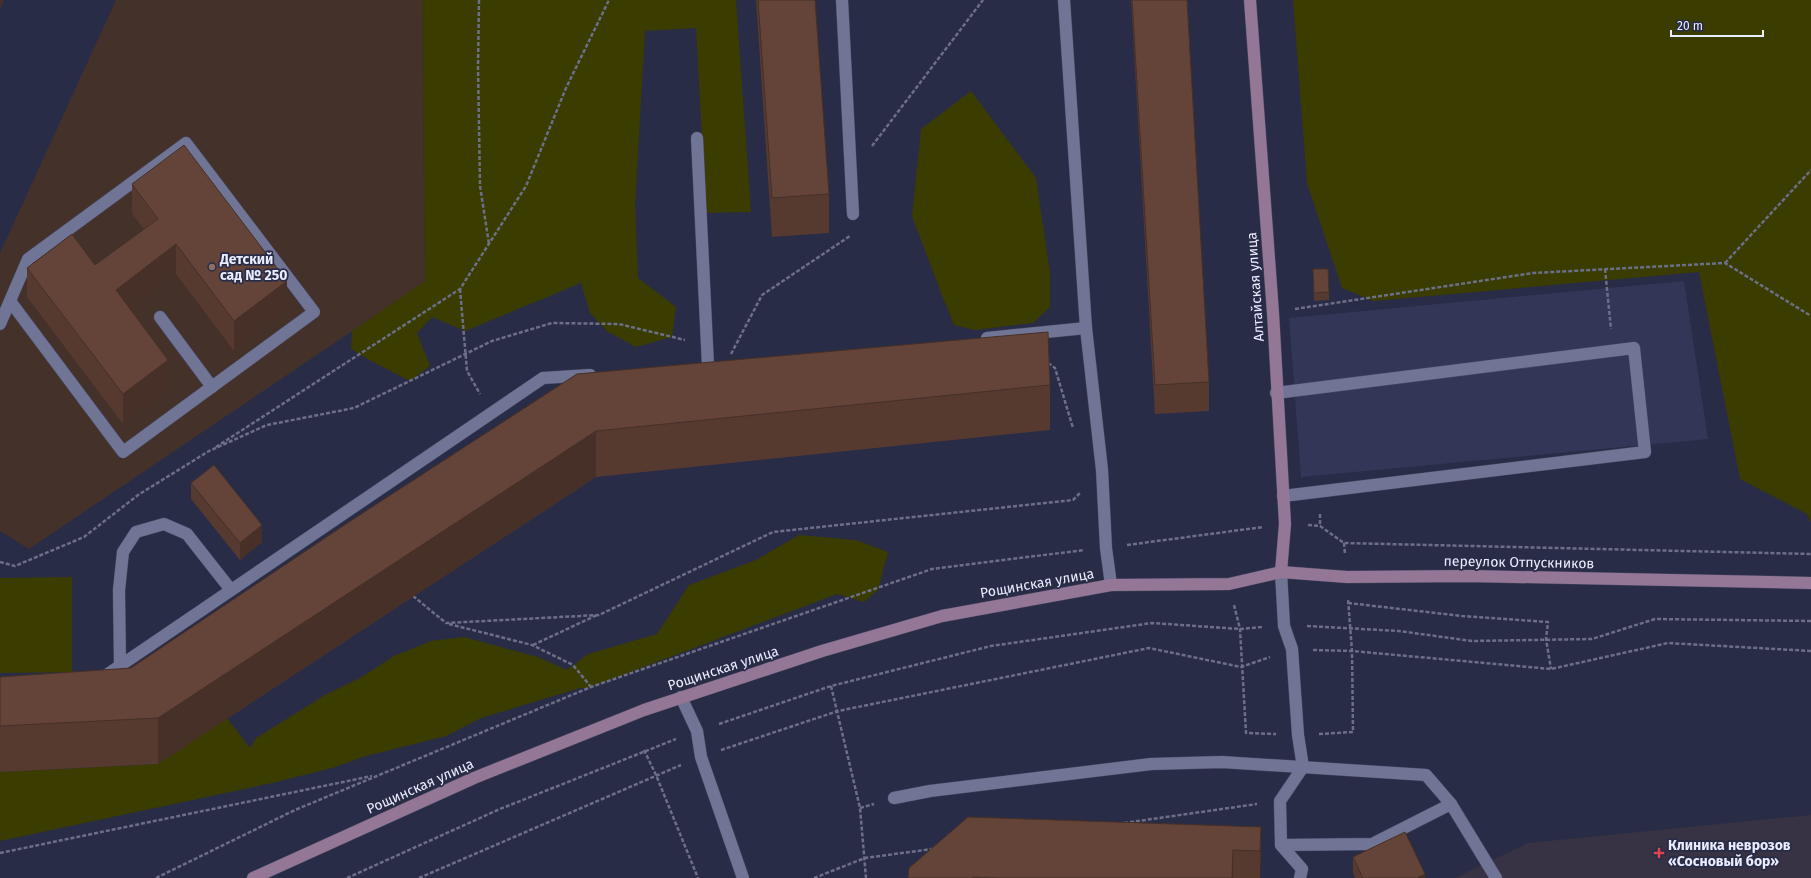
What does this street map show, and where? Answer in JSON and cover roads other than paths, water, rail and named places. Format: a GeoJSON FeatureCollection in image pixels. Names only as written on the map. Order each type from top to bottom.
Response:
{"type":"FeatureCollection","features":[{"type":"Feature","properties":{"kind":"street","name":"Алтайская улица"},"geometry":{"type":"LineString","coordinates":[[1250,0],[1273,313],[1276,392],[1285,524],[1281,572]]}},
{"type":"Feature","properties":{"kind":"street","name":"переулок Отпускников"},"geometry":{"type":"LineString","coordinates":[[1228,584],[1281,572],[1347,577],[1478,576],[1811,583]]}},
{"type":"Feature","properties":{"kind":"street","name":"Рощинская улица"},"geometry":{"type":"LineString","coordinates":[[253,878],[474,778],[681,697],[822,651],[942,616],[1111,585],[1228,584]]}},
{"type":"Feature","properties":{"kind":"lane"},"geometry":{"type":"LineString","coordinates":[[842,0],[853,214]]}},
{"type":"Feature","properties":{"kind":"lane"},"geometry":{"type":"LineString","coordinates":[[1064,0],[1086,328],[1102,470],[1106,548],[1111,585]]}},
{"type":"Feature","properties":{"kind":"lane"},"geometry":{"type":"LineString","coordinates":[[697,138],[708,366]]}},
{"type":"Feature","properties":{"kind":"lane"},"geometry":{"type":"LineString","coordinates":[[0,324],[28,259],[186,144],[314,312],[123,452],[10,301]]}},
{"type":"Feature","properties":{"kind":"lane"},"geometry":{"type":"LineString","coordinates":[[160,317],[212,387]]}},
{"type":"Feature","properties":{"kind":"lane"},"geometry":{"type":"LineString","coordinates":[[972,339],[1086,328]]}},
{"type":"Feature","properties":{"kind":"lane"},"geometry":{"type":"LineString","coordinates":[[1276,392],[1613,352],[1634,348],[1645,452],[1283,496]]}},
{"type":"Feature","properties":{"kind":"lane"},"geometry":{"type":"LineString","coordinates":[[693,367],[726,364]]}},
{"type":"Feature","properties":{"kind":"lane"},"geometry":{"type":"LineString","coordinates":[[92,685],[543,378],[598,374]]}},
{"type":"Feature","properties":{"kind":"lane"},"geometry":{"type":"LineString","coordinates":[[120,666],[119,590],[123,552],[136,532],[164,524],[187,534],[231,590]]}},
{"type":"Feature","properties":{"kind":"lane"},"geometry":{"type":"LineString","coordinates":[[1281,572],[1284,626],[1292,649],[1298,735],[1303,767],[1280,801],[1280,845],[1302,869],[1300,878]]}},
{"type":"Feature","properties":{"kind":"lane"},"geometry":{"type":"LineString","coordinates":[[681,697],[697,731],[701,757],[743,878]]}},
{"type":"Feature","properties":{"kind":"lane"},"geometry":{"type":"LineString","coordinates":[[894,798],[930,791],[1151,764],[1222,762],[1426,775],[1451,804],[1496,878]]}},
{"type":"Feature","properties":{"kind":"lane"},"geometry":{"type":"LineString","coordinates":[[1280,845],[1372,844],[1451,804]]}},
{"type":"Feature","properties":{"kind":"place","name":"Детский сад № 250"},"geometry":{"type":"Point","coordinates":[212,267]}},
{"type":"Feature","properties":{"kind":"place","name":"Клиника неврозов «Сосновый бор»"},"geometry":{"type":"Point","coordinates":[1659,853]}}]}
